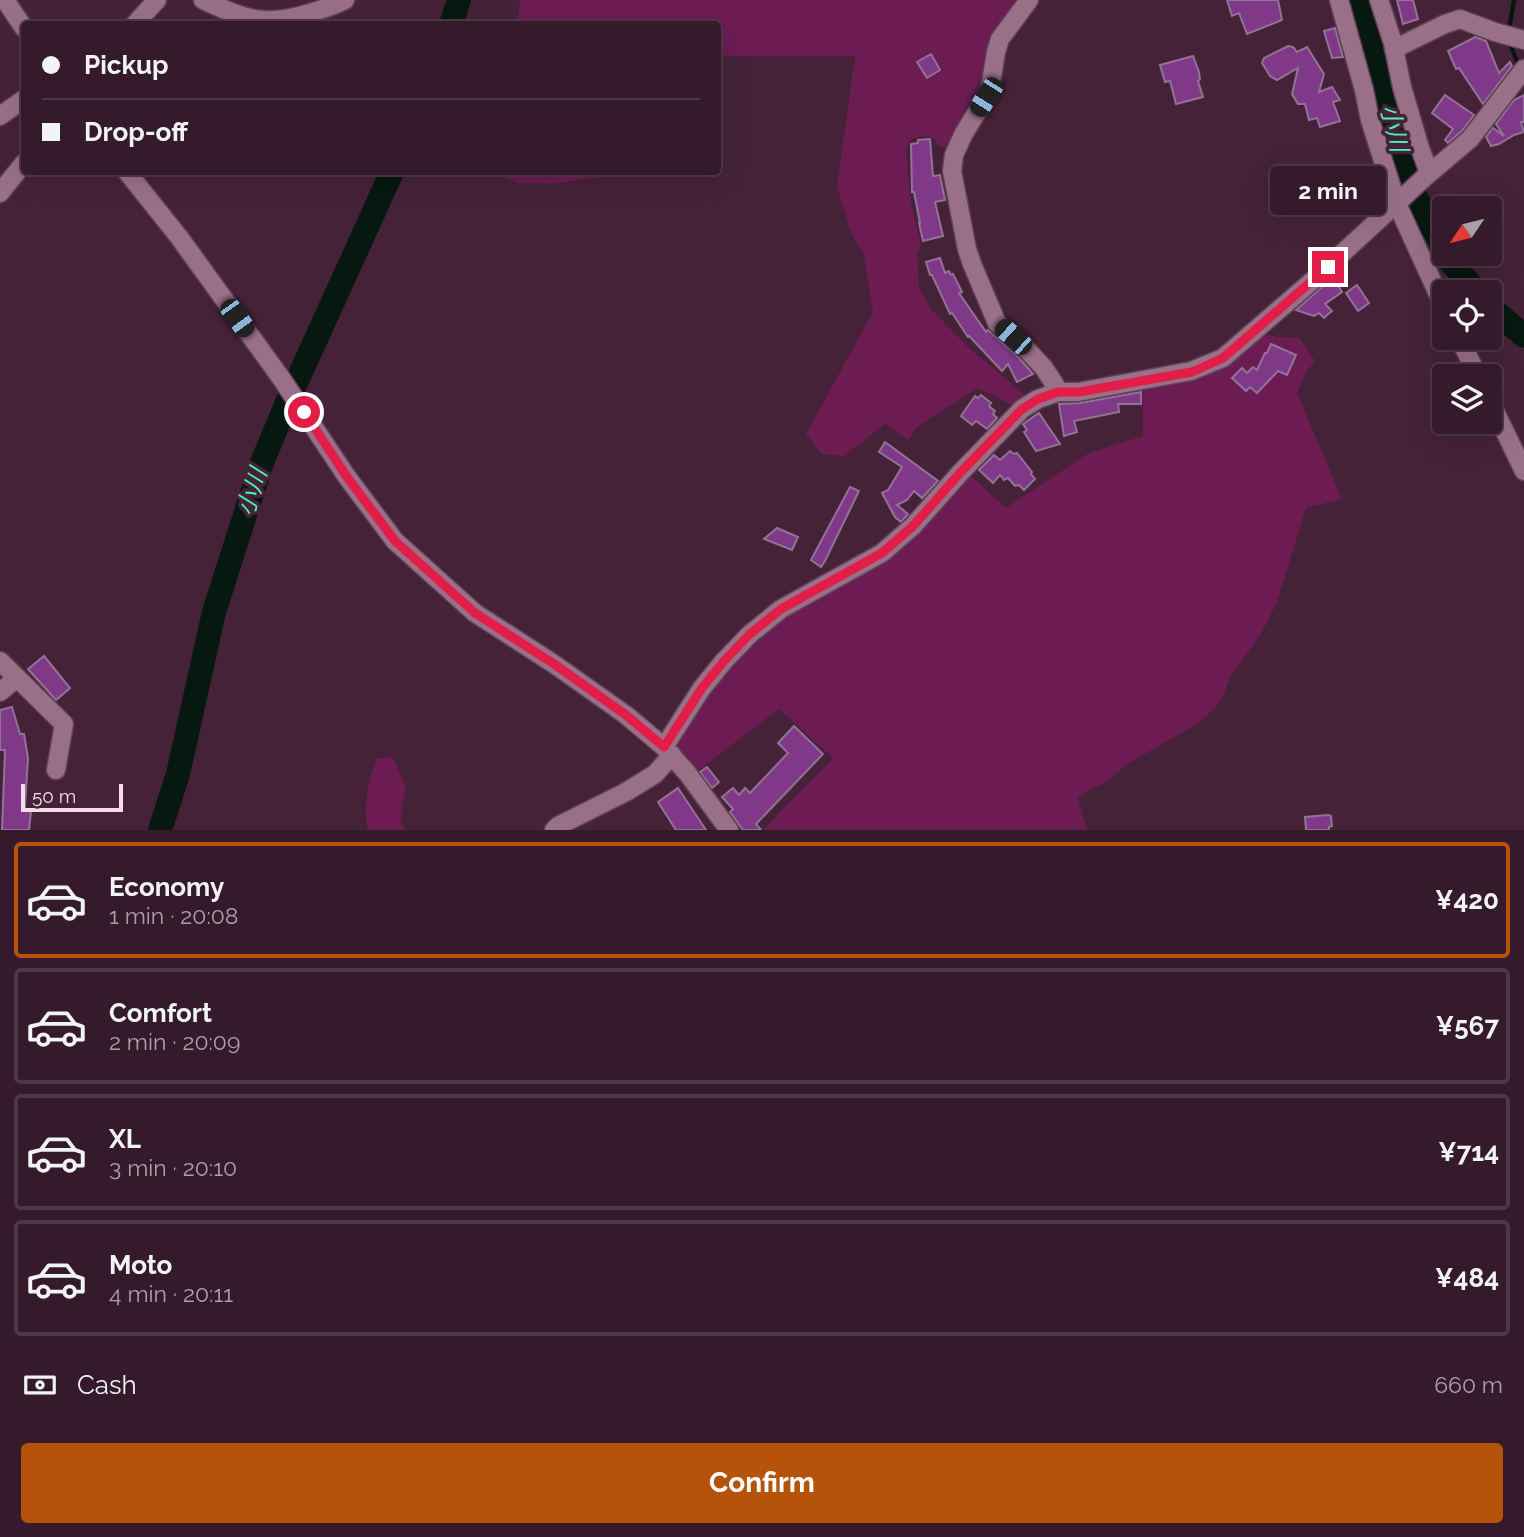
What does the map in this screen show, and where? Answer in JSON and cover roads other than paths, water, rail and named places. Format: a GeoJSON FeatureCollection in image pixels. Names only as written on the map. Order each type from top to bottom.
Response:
{"type":"FeatureCollection","features":[{"type":"Feature","properties":{"kind":"street"},"geometry":{"type":"LineString","coordinates":[[5,0],[21,24]]}},
{"type":"Feature","properties":{"kind":"street"},"geometry":{"type":"LineString","coordinates":[[138,21],[157,0]]}},
{"type":"Feature","properties":{"kind":"street"},"geometry":{"type":"LineString","coordinates":[[202,0],[243,17],[274,21],[314,13],[345,0]]}},
{"type":"Feature","properties":{"kind":"street"},"geometry":{"type":"LineString","coordinates":[[1029,0],[1000,39],[990,88],[963,135],[954,155],[952,172],[967,249],[997,323],[1044,368],[1058,392]]}},
{"type":"Feature","properties":{"kind":"street"},"geometry":{"type":"LineString","coordinates":[[1339,0],[1370,120],[1397,204],[1432,281]]}},
{"type":"Feature","properties":{"kind":"street"},"geometry":{"type":"LineString","coordinates":[[1379,0],[1427,175]]}},
{"type":"Feature","properties":{"kind":"street"},"geometry":{"type":"LineString","coordinates":[[1394,49],[1460,19],[1515,37]]}},
{"type":"Feature","properties":{"kind":"street"},"geometry":{"type":"LineString","coordinates":[[554,830],[655,774],[702,688],[750,634],[781,609],[882,553],[913,526],[1022,409],[1038,399],[1058,392],[1079,392],[1192,372],[1223,358],[1470,139],[1524,69]]}},
{"type":"Feature","properties":{"kind":"street"},"geometry":{"type":"LineString","coordinates":[[0,117],[21,101]]}},
{"type":"Feature","properties":{"kind":"street"},"geometry":{"type":"LineString","coordinates":[[0,193],[21,167]]}},
{"type":"Feature","properties":{"kind":"street"},"geometry":{"type":"LineString","coordinates":[[129,175],[179,237],[395,541],[475,613],[626,715],[668,751],[729,830]]}},
{"type":"Feature","properties":{"kind":"street"},"geometry":{"type":"LineString","coordinates":[[1502,426],[1524,471]]}},
{"type":"Feature","properties":{"kind":"street"},"geometry":{"type":"LineString","coordinates":[[0,661],[64,724],[56,771]]}},
{"type":"Feature","properties":{"kind":"street"},"geometry":{"type":"LineString","coordinates":[[0,692],[17,678]]}},
{"type":"Feature","properties":{"kind":"waterway","name":"小川"},"geometry":{"type":"LineString","coordinates":[[452,21],[459,0]]}},
{"type":"Feature","properties":{"kind":"waterway","name":"小川"},"geometry":{"type":"LineString","coordinates":[[1362,0],[1408,183],[1432,227]]}},
{"type":"Feature","properties":{"kind":"waterway"},"geometry":{"type":"LineString","coordinates":[[1509,30],[1514,0]]}},
{"type":"Feature","properties":{"kind":"waterway"},"geometry":{"type":"LineString","coordinates":[[1509,42],[1519,66]]}},
{"type":"Feature","properties":{"kind":"waterway","name":"小川"},"geometry":{"type":"LineString","coordinates":[[160,830],[178,774],[214,612],[261,465],[391,175]]}},
{"type":"Feature","properties":{"kind":"waterway","name":"小川"},"geometry":{"type":"LineString","coordinates":[[1454,266],[1467,280]]}},
{"type":"Feature","properties":{"kind":"waterway","name":"小川"},"geometry":{"type":"LineString","coordinates":[[1502,317],[1524,336]]}}]}
